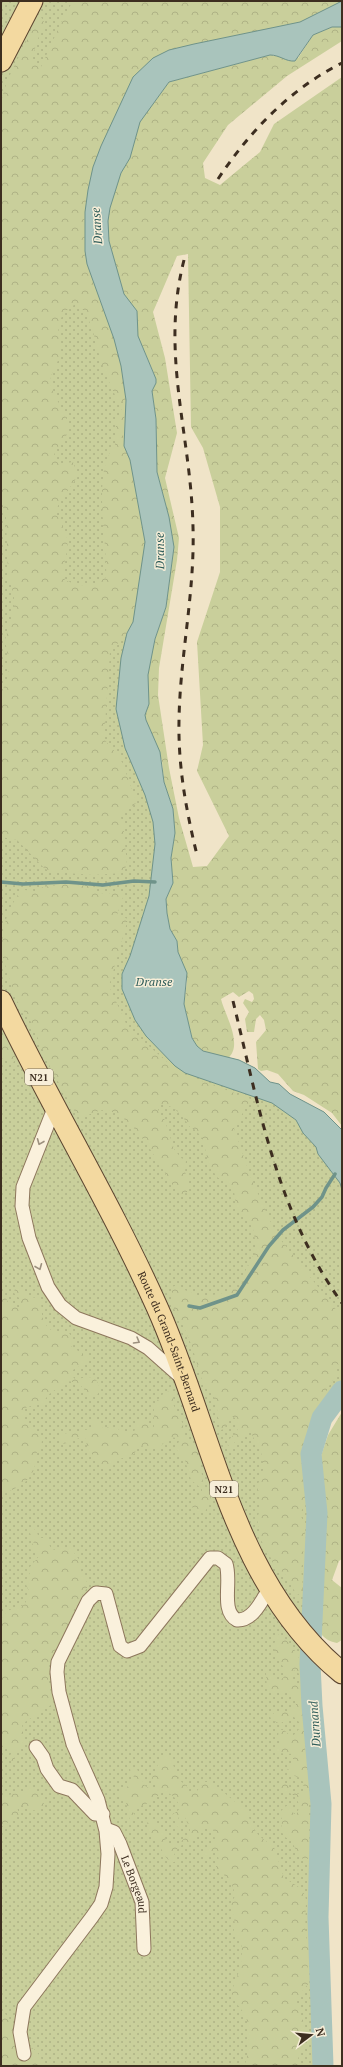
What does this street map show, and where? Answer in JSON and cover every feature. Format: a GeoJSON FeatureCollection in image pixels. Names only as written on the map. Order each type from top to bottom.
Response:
{"type":"FeatureCollection","features":[{"type":"Feature","properties":{"kind":"main road"},"geometry":{"type":"LineString","coordinates":[[1,61],[32,1]]}},
{"type":"Feature","properties":{"kind":"main road","name":"Route du Grand-Saint-Bernard"},"geometry":{"type":"LineString","coordinates":[[1,1001],[158,1308],[189,1385],[233,1511],[251,1554],[269,1589],[281,1606],[305,1638],[336,1669]]}},
{"type":"Feature","properties":{"kind":"street"},"geometry":{"type":"LineString","coordinates":[[54,1106],[23,1187],[22,1206],[29,1238],[48,1287],[60,1305],[76,1318],[110,1329],[148,1348],[189,1385]]}},
{"type":"Feature","properties":{"kind":"street"},"geometry":{"type":"LineString","coordinates":[[24,2054],[20,2032],[24,2007],[70,1948],[98,1909],[104,1896],[108,1868],[106,1829],[103,1814],[97,1796],[76,1752],[57,1683],[58,1662],[92,1595],[101,1592],[108,1596],[120,1646],[127,1651],[140,1646],[210,1558],[218,1558],[226,1564],[229,1580],[228,1610],[231,1617],[237,1620],[244,1619],[250,1615],[269,1589]]}},
{"type":"Feature","properties":{"kind":"street"},"geometry":{"type":"LineString","coordinates":[[36,1746],[43,1757],[47,1769],[59,1786],[72,1790],[95,1814],[103,1814]]}},
{"type":"Feature","properties":{"kind":"street","name":"Le Borgeaud"},"geometry":{"type":"LineString","coordinates":[[106,1829],[114,1832],[120,1844],[142,1902],[144,1949]]}},
{"type":"Feature","properties":{"kind":"green space"},"geometry":{"type":"Polygon","coordinates":[[[1,1],[342,1],[342,18],[155,72],[143,369],[159,825],[156,1019],[274,1101],[342,1161],[342,1390],[334,1397],[309,1452],[320,1566],[307,1622],[310,1735],[321,1777],[326,1879],[316,1911],[331,2066],[1,2066],[1,1]]]}},
{"type":"Feature","properties":{"kind":"green space"},"geometry":{"type":"Polygon","coordinates":[[[73,1],[342,1],[300,22],[169,50],[153,58],[133,77],[101,146],[85,212],[84,228],[87,264],[114,339],[121,366],[126,400],[123,435],[125,449],[130,460],[145,542],[133,622],[127,633],[110,652],[104,739],[121,759],[137,803],[119,813],[123,823],[127,865],[122,873],[93,875],[54,872],[45,869],[17,840],[1,837],[1,694],[8,677],[8,657],[5,640],[14,608],[14,596],[8,575],[6,518],[1,498],[1,104],[7,81],[35,20],[41,17],[45,28],[39,36],[31,61],[41,67],[64,16],[73,1]],[[74,305],[61,318],[58,329],[60,354],[50,382],[66,417],[68,429],[68,432],[54,455],[60,464],[73,462],[78,476],[59,503],[56,512],[65,531],[68,543],[64,564],[64,575],[65,580],[76,584],[86,585],[96,583],[106,577],[102,489],[108,457],[115,445],[116,424],[124,402],[117,401],[103,366],[91,324],[88,317],[79,305],[74,305]]]}},
{"type":"Feature","properties":{"kind":"green space"},"geometry":{"type":"Polygon","coordinates":[[[332,27],[342,27],[342,41],[287,76],[228,125],[203,163],[205,178],[220,185],[260,152],[274,124],[342,77],[342,1126],[332,1113],[304,1095],[293,1091],[278,1074],[267,1070],[261,1071],[258,1069],[256,1042],[266,1030],[264,1020],[260,1015],[256,1019],[254,1032],[247,1032],[245,1019],[249,1012],[243,1003],[245,999],[252,1002],[254,999],[253,994],[249,991],[239,997],[233,992],[221,999],[234,1037],[232,1052],[228,1058],[203,1051],[197,1047],[192,1038],[184,1004],[187,981],[178,952],[177,941],[170,929],[167,913],[166,899],[173,883],[171,858],[175,833],[173,809],[164,782],[162,761],[146,720],[149,693],[147,675],[155,639],[166,607],[174,547],[157,472],[156,419],[152,391],[154,374],[138,336],[137,311],[124,294],[112,253],[108,231],[110,208],[121,173],[130,158],[140,122],[169,82],[270,55],[298,58],[313,35],[332,27]],[[188,254],[177,256],[153,312],[165,358],[177,433],[165,478],[179,538],[177,560],[159,668],[158,695],[169,768],[179,818],[193,867],[207,866],[229,836],[197,771],[203,745],[197,642],[220,572],[220,507],[203,448],[191,427],[188,254]]]}},
{"type":"Feature","properties":{"kind":"green space"},"geometry":{"type":"Polygon","coordinates":[[[66,884],[88,886],[101,893],[107,894],[120,890],[124,894],[117,915],[128,919],[109,986],[128,1028],[180,1073],[251,1099],[234,1128],[251,1178],[276,1234],[342,1317],[342,1367],[337,1364],[337,1373],[326,1391],[314,1421],[307,1429],[308,1437],[305,1446],[306,1468],[304,1482],[307,1494],[301,1513],[306,1539],[303,1549],[304,1559],[301,1568],[303,1588],[298,1595],[283,1572],[275,1568],[262,1542],[257,1519],[261,1506],[257,1487],[264,1467],[261,1452],[250,1431],[245,1431],[242,1438],[235,1442],[231,1447],[228,1447],[228,1442],[238,1428],[235,1418],[231,1416],[224,1429],[221,1430],[214,1397],[203,1383],[190,1341],[172,1305],[173,1297],[171,1287],[175,1286],[202,1297],[228,1292],[239,1287],[249,1262],[257,1250],[253,1229],[246,1217],[236,1206],[232,1187],[217,1177],[209,1165],[203,1140],[196,1130],[191,1128],[175,1109],[166,1105],[161,1105],[158,1109],[164,1118],[174,1149],[181,1158],[186,1160],[185,1172],[189,1182],[187,1192],[183,1194],[178,1193],[140,1135],[121,1116],[110,1111],[102,1110],[86,1116],[77,1116],[51,1069],[31,1022],[15,998],[1,951],[4,926],[9,910],[19,893],[25,890],[35,891],[43,887],[66,884]]]}},
{"type":"Feature","properties":{"kind":"green space"},"geometry":{"type":"Polygon","coordinates":[[[1,1034],[9,1040],[16,1058],[13,1063],[1,1058],[1,1034]]]}},
{"type":"Feature","properties":{"kind":"green space"},"geometry":{"type":"Polygon","coordinates":[[[19,1287],[30,1298],[35,1298],[40,1301],[43,1319],[49,1328],[54,1332],[65,1331],[70,1334],[72,1347],[88,1357],[87,1362],[73,1370],[72,1376],[75,1379],[87,1377],[94,1378],[99,1384],[100,1390],[96,1397],[88,1397],[85,1390],[80,1385],[67,1381],[48,1395],[43,1403],[27,1407],[23,1410],[24,1422],[38,1433],[42,1442],[37,1451],[35,1465],[30,1476],[22,1484],[1,1494],[1,1290],[8,1302],[21,1309],[23,1306],[22,1301],[14,1293],[15,1288],[19,1287]]]}},
{"type":"Feature","properties":{"kind":"green space"},"geometry":{"type":"Polygon","coordinates":[[[170,1391],[173,1393],[173,1404],[183,1424],[184,1436],[197,1450],[200,1460],[203,1483],[211,1499],[205,1512],[199,1513],[192,1507],[194,1499],[199,1499],[202,1496],[202,1489],[191,1480],[185,1460],[176,1449],[179,1441],[177,1438],[169,1437],[159,1448],[139,1446],[134,1454],[117,1460],[111,1468],[101,1469],[96,1457],[89,1452],[85,1438],[82,1437],[64,1444],[60,1439],[62,1434],[91,1429],[93,1421],[97,1420],[100,1422],[101,1428],[113,1427],[127,1433],[134,1432],[138,1419],[142,1419],[148,1423],[151,1429],[154,1428],[154,1404],[164,1393],[170,1391]]]}},
{"type":"Feature","properties":{"kind":"green space"},"geometry":{"type":"Polygon","coordinates":[[[342,1412],[342,1559],[339,1561],[332,1580],[342,1588],[342,1640],[337,1643],[327,1639],[320,1633],[316,1615],[325,1556],[321,1456],[328,1435],[342,1412]]]}},
{"type":"Feature","properties":{"kind":"green space"},"geometry":{"type":"Polygon","coordinates":[[[31,1528],[36,1530],[39,1538],[44,1538],[48,1541],[51,1549],[56,1550],[59,1547],[70,1547],[80,1561],[81,1571],[87,1582],[87,1588],[75,1606],[68,1633],[48,1666],[47,1671],[52,1700],[51,1705],[22,1724],[24,1741],[15,1754],[15,1760],[12,1762],[8,1757],[13,1752],[1,1745],[1,1619],[7,1611],[24,1605],[30,1594],[25,1582],[30,1573],[29,1568],[40,1555],[40,1551],[31,1551],[30,1547],[34,1542],[29,1531],[31,1528]]]}},
{"type":"Feature","properties":{"kind":"green space"},"geometry":{"type":"Polygon","coordinates":[[[279,1633],[293,1647],[300,1660],[310,1670],[310,1675],[302,1678],[296,1670],[293,1671],[293,1680],[304,1696],[303,1723],[306,1743],[305,1748],[307,1758],[310,1763],[310,1775],[313,1782],[309,1789],[310,1798],[307,1809],[311,1824],[308,1833],[312,1851],[309,1858],[305,1860],[298,1856],[292,1841],[285,1837],[281,1831],[282,1819],[279,1813],[286,1806],[290,1807],[294,1814],[297,1813],[299,1805],[298,1801],[293,1795],[281,1792],[279,1789],[280,1784],[287,1783],[290,1789],[298,1794],[304,1790],[301,1778],[288,1774],[287,1770],[293,1762],[293,1754],[277,1753],[275,1749],[282,1741],[278,1734],[281,1730],[284,1730],[292,1737],[300,1728],[299,1722],[293,1716],[281,1723],[277,1723],[270,1718],[274,1713],[290,1711],[296,1705],[295,1699],[289,1693],[267,1693],[266,1671],[268,1670],[273,1681],[279,1681],[284,1677],[284,1668],[279,1661],[273,1646],[279,1633]]]}},
{"type":"Feature","properties":{"kind":"green space"},"geometry":{"type":"Polygon","coordinates":[[[162,1756],[169,1756],[180,1781],[186,1785],[190,1793],[197,1791],[204,1782],[211,1782],[245,1810],[251,1824],[259,1836],[274,1847],[284,1878],[299,1887],[305,1895],[305,1934],[311,1950],[307,1970],[309,1983],[296,1999],[305,2026],[306,2036],[300,2053],[298,2066],[244,2066],[248,2049],[249,2034],[247,2022],[246,2017],[231,1992],[240,1966],[242,1952],[240,1937],[233,1935],[235,1924],[231,1904],[235,1896],[232,1884],[217,1870],[216,1866],[219,1861],[217,1852],[211,1852],[208,1856],[205,1856],[206,1849],[215,1840],[214,1830],[209,1827],[204,1828],[191,1841],[178,1847],[174,1855],[177,1861],[171,1863],[164,1855],[158,1841],[148,1831],[147,1823],[150,1820],[154,1821],[163,1833],[167,1844],[169,1845],[179,1843],[190,1834],[190,1829],[184,1815],[179,1816],[178,1820],[180,1827],[178,1828],[172,1815],[180,1809],[174,1798],[170,1794],[163,1792],[146,1804],[134,1809],[133,1813],[136,1816],[133,1821],[130,1820],[125,1799],[120,1794],[133,1781],[134,1777],[130,1770],[131,1767],[136,1767],[145,1786],[151,1789],[156,1788],[158,1785],[151,1780],[162,1756]]]}},
{"type":"Feature","properties":{"kind":"green space"},"geometry":{"type":"Polygon","coordinates":[[[29,1788],[33,1788],[40,1794],[44,1807],[40,1810],[34,1810],[19,1804],[17,1806],[19,1815],[1,1827],[1,1797],[21,1792],[29,1788]]]}},
{"type":"Feature","properties":{"kind":"green space"},"geometry":{"type":"Polygon","coordinates":[[[1,2011],[9,2019],[16,2034],[39,2054],[44,2066],[1,2066],[1,2011]]]}},
{"type":"Feature","properties":{"kind":"water","name":"Dranse"},"geometry":{"type":"Polygon","coordinates":[[[342,1],[342,27],[332,27],[313,35],[295,61],[270,55],[169,82],[140,122],[130,158],[121,173],[110,208],[108,221],[109,241],[124,294],[137,311],[138,336],[156,379],[156,383],[152,391],[156,419],[157,472],[169,517],[174,547],[166,607],[155,639],[148,675],[149,704],[145,715],[160,752],[164,782],[173,809],[175,833],[171,858],[173,883],[166,899],[167,913],[170,929],[177,941],[178,952],[187,973],[184,1004],[192,1038],[197,1046],[203,1051],[239,1060],[255,1068],[270,1082],[279,1084],[290,1094],[324,1112],[342,1130],[342,1190],[340,1183],[318,1154],[316,1147],[303,1133],[296,1120],[272,1103],[185,1073],[175,1066],[146,1036],[135,1020],[122,989],[122,974],[130,956],[149,896],[155,844],[153,822],[145,795],[125,748],[116,709],[121,658],[127,633],[133,622],[145,542],[130,460],[124,446],[126,400],[121,366],[114,339],[87,264],[85,251],[85,212],[93,167],[101,146],[133,77],[153,58],[169,50],[300,22],[342,1]]]}},
{"type":"Feature","properties":{"kind":"waterway"},"geometry":{"type":"LineString","coordinates":[[1,882],[23,884],[66,882],[103,885],[134,881],[155,882]]}},
{"type":"Feature","properties":{"kind":"waterway"},"geometry":{"type":"LineString","coordinates":[[189,1306],[200,1308],[237,1295],[269,1246],[283,1230],[313,1207],[322,1197],[335,1174]]}},
{"type":"Feature","properties":{"kind":"waterway","name":"Durnand"},"geometry":{"type":"LineString","coordinates":[[323,2066],[318,1917],[321,1804],[312,1706],[310,1664],[317,1513],[311,1454],[322,1418],[342,1391]]}},
{"type":"Feature","properties":{"kind":"railway"},"geometry":{"type":"LineString","coordinates":[[218,179],[244,144],[288,98],[323,73],[342,63]]}},
{"type":"Feature","properties":{"kind":"railway"},"geometry":{"type":"LineString","coordinates":[[184,260],[177,295],[175,328],[176,361],[191,493],[193,551],[190,600],[180,696],[179,737],[181,771],[189,821],[197,855]]}},
{"type":"Feature","properties":{"kind":"railway"},"geometry":{"type":"LineString","coordinates":[[233,1001],[262,1119],[286,1196],[301,1233],[320,1269],[342,1303]]}}]}
